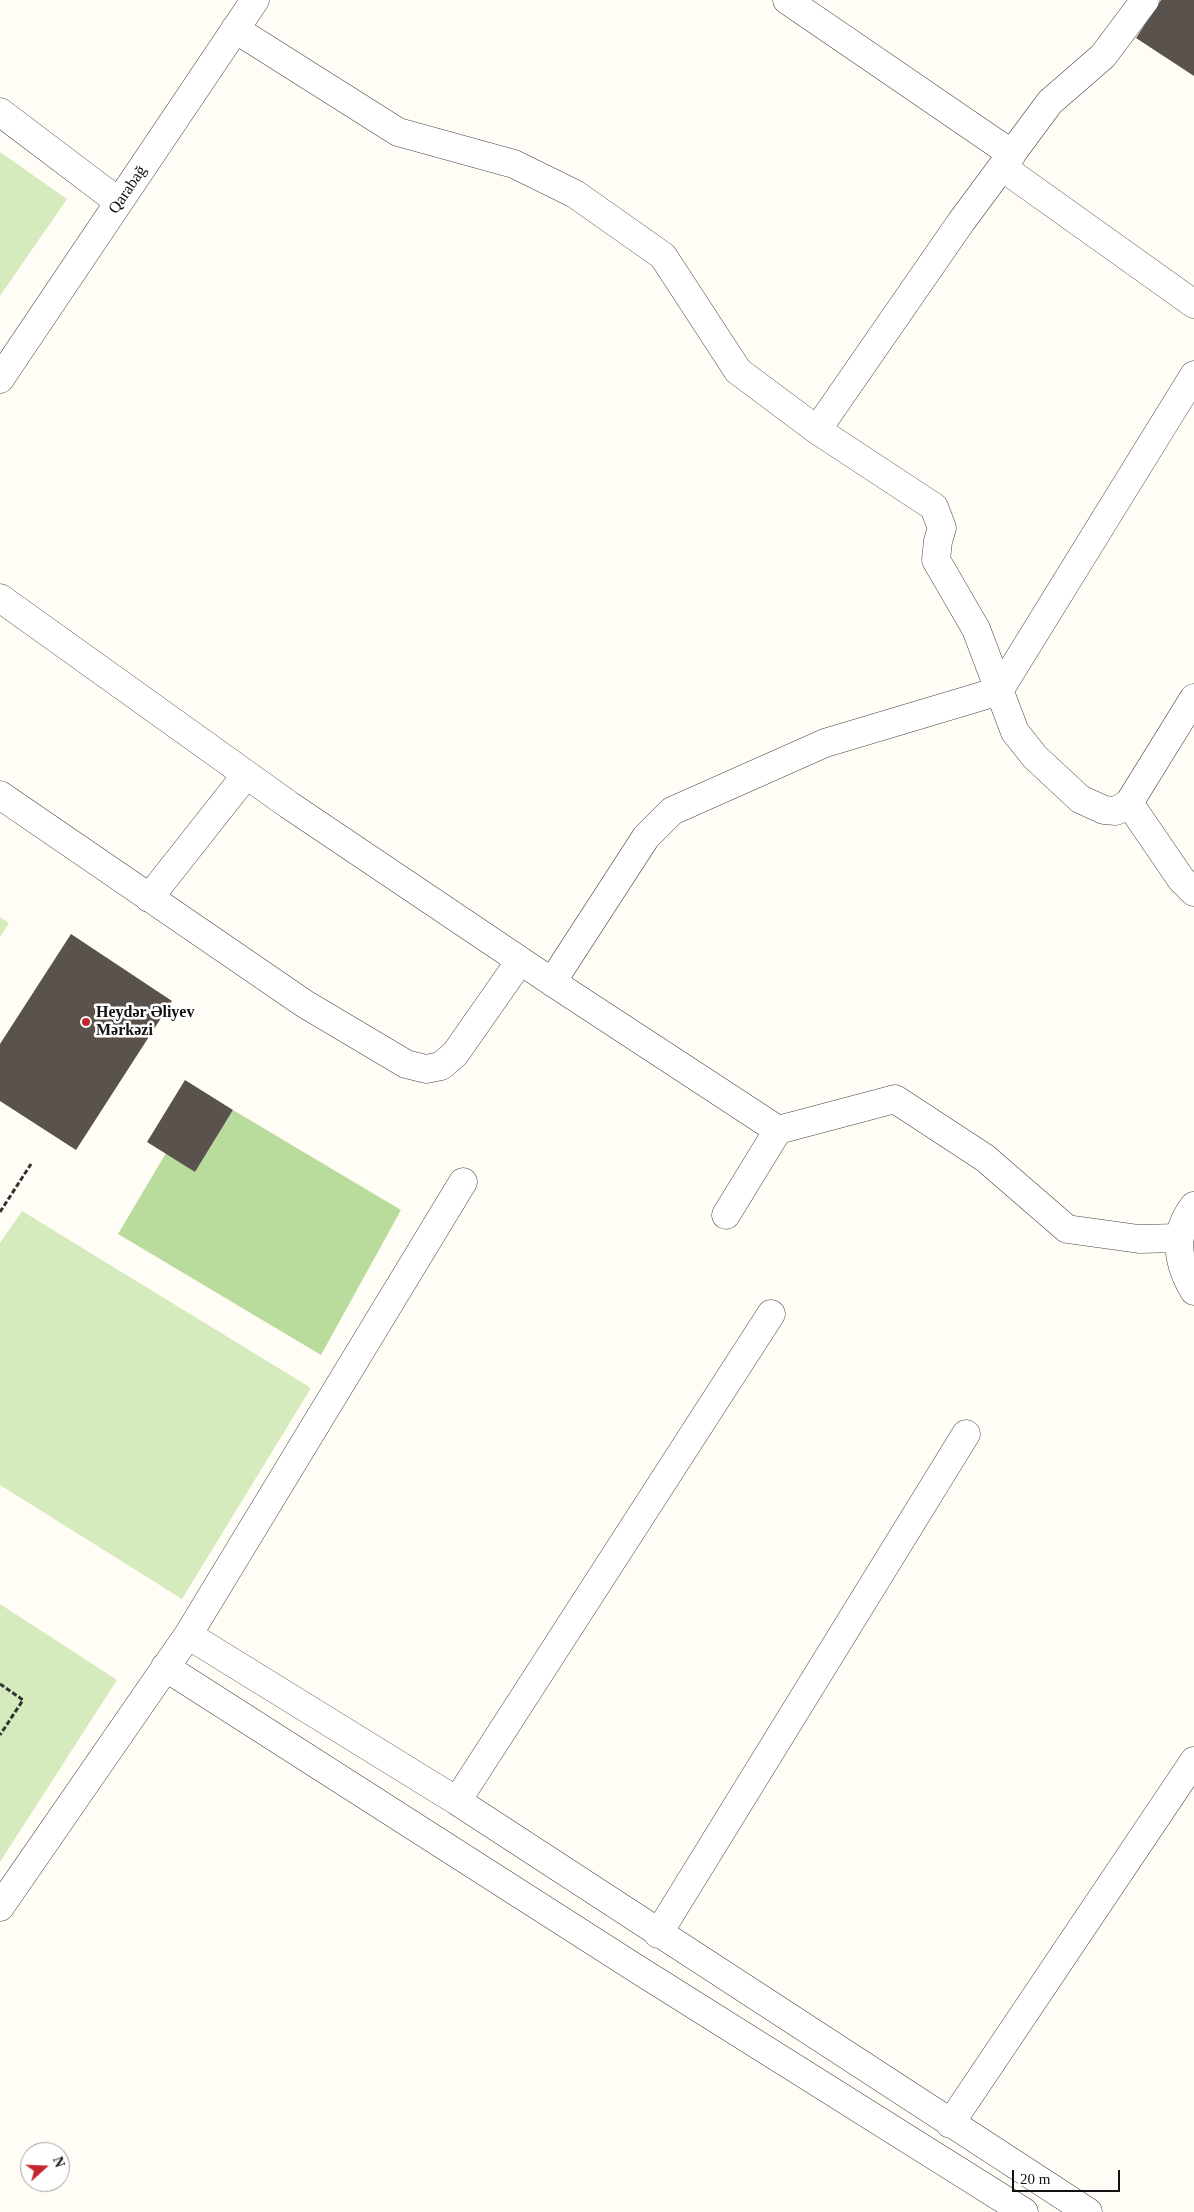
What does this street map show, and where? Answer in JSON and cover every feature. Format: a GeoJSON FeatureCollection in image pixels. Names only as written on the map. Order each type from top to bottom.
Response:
{"type":"FeatureCollection","features":[{"type":"Feature","properties":{"kind":"street","name":"Qarabağ"},"geometry":{"type":"LineString","coordinates":[[0,379],[255,0]]}},
{"type":"Feature","properties":{"kind":"street"},"geometry":{"type":"LineString","coordinates":[[787,0],[1007,160],[1194,304]]}},
{"type":"Feature","properties":{"kind":"street"},"geometry":{"type":"LineString","coordinates":[[816,430],[1050,102],[1103,56],[1145,0]]}},
{"type":"Feature","properties":{"kind":"street"},"geometry":{"type":"LineString","coordinates":[[235,29],[398,132],[514,164],[575,194],[663,256],[738,371],[816,430],[934,507],[942,528],[938,541],[936,560],[976,629],[1015,732],[1035,757],[1080,799],[1104,810],[1116,811],[1129,803],[1194,698]]}},
{"type":"Feature","properties":{"kind":"street"},"geometry":{"type":"LineString","coordinates":[[0,112],[119,202]]}},
{"type":"Feature","properties":{"kind":"street"},"geometry":{"type":"LineString","coordinates":[[552,982],[646,837],[672,811],[825,743],[999,691],[1194,374]]}},
{"type":"Feature","properties":{"kind":"street"},"geometry":{"type":"LineString","coordinates":[[0,598],[246,774],[520,961],[778,1130]]}},
{"type":"Feature","properties":{"kind":"street"},"geometry":{"type":"LineString","coordinates":[[149,898],[246,774]]}},
{"type":"Feature","properties":{"kind":"street"},"geometry":{"type":"LineString","coordinates":[[0,795],[305,1004],[406,1064],[426,1069],[441,1066],[455,1054],[520,961]]}},
{"type":"Feature","properties":{"kind":"street"},"geometry":{"type":"LineString","coordinates":[[1129,803],[1181,879],[1194,892]]}},
{"type":"Feature","properties":{"kind":"street"},"geometry":{"type":"LineString","coordinates":[[726,1215],[778,1130],[895,1099],[985,1158],[1067,1229],[1139,1239],[1178,1238]]}},
{"type":"Feature","properties":{"kind":"street"},"geometry":{"type":"LineString","coordinates":[[0,1907],[188,1635],[463,1182]]}},
{"type":"Feature","properties":{"kind":"street"},"geometry":{"type":"LineString","coordinates":[[1194,1206],[1188,1214],[1178,1238],[1181,1263],[1194,1291]]}},
{"type":"Feature","properties":{"kind":"street"},"geometry":{"type":"LineString","coordinates":[[457,1801],[771,1314]]}},
{"type":"Feature","properties":{"kind":"street"},"geometry":{"type":"LineString","coordinates":[[658,1934],[966,1434]]}},
{"type":"Feature","properties":{"kind":"street"},"geometry":{"type":"LineString","coordinates":[[188,1635],[457,1801],[658,1934],[1088,2212]]}},
{"type":"Feature","properties":{"kind":"street"},"geometry":{"type":"LineString","coordinates":[[165,1667],[637,1969],[1024,2212]]}},
{"type":"Feature","properties":{"kind":"street"},"geometry":{"type":"LineString","coordinates":[[950,2124],[1194,1761]]}},
{"type":"Feature","properties":{"kind":"path"},"geometry":{"type":"LineString","coordinates":[[0,1212],[31,1164]]}},
{"type":"Feature","properties":{"kind":"path"},"geometry":{"type":"LineString","coordinates":[[0,1684],[23,1700],[0,1735]]}},
{"type":"Feature","properties":{"kind":"green space"},"geometry":{"type":"Polygon","coordinates":[[[0,152],[67,199],[0,296],[0,152]]]}},
{"type":"Feature","properties":{"kind":"green space"},"geometry":{"type":"Polygon","coordinates":[[[0,917],[9,923],[0,937],[0,917]]]}},
{"type":"Feature","properties":{"kind":"green space"},"geometry":{"type":"Polygon","coordinates":[[[233,1110],[401,1210],[321,1355],[118,1234],[166,1153],[195,1172],[233,1110]]]}},
{"type":"Feature","properties":{"kind":"green space"},"geometry":{"type":"Polygon","coordinates":[[[22,1211],[311,1388],[182,1599],[0,1485],[0,1243],[22,1211]]]}},
{"type":"Feature","properties":{"kind":"green space"},"geometry":{"type":"Polygon","coordinates":[[[0,1604],[117,1680],[0,1862],[0,1604]]]}},
{"type":"Feature","properties":{"kind":"building"},"geometry":{"type":"Polygon","coordinates":[[[1161,0],[1194,0],[1194,76],[1136,38],[1161,0]]]}},
{"type":"Feature","properties":{"kind":"building","name":"Heydər Əliyev Mərkəzi"},"geometry":{"type":"Polygon","coordinates":[[[71,934],[172,1001],[76,1150],[0,1101],[0,1044],[71,934]]]}},
{"type":"Feature","properties":{"kind":"building"},"geometry":{"type":"Polygon","coordinates":[[[185,1080],[233,1110],[195,1172],[147,1142],[185,1080]]]}},
{"type":"Feature","properties":{"kind":"place","name":"Heydər Əliyev Mərkəzi"},"geometry":{"type":"Point","coordinates":[86,1022]}}]}
